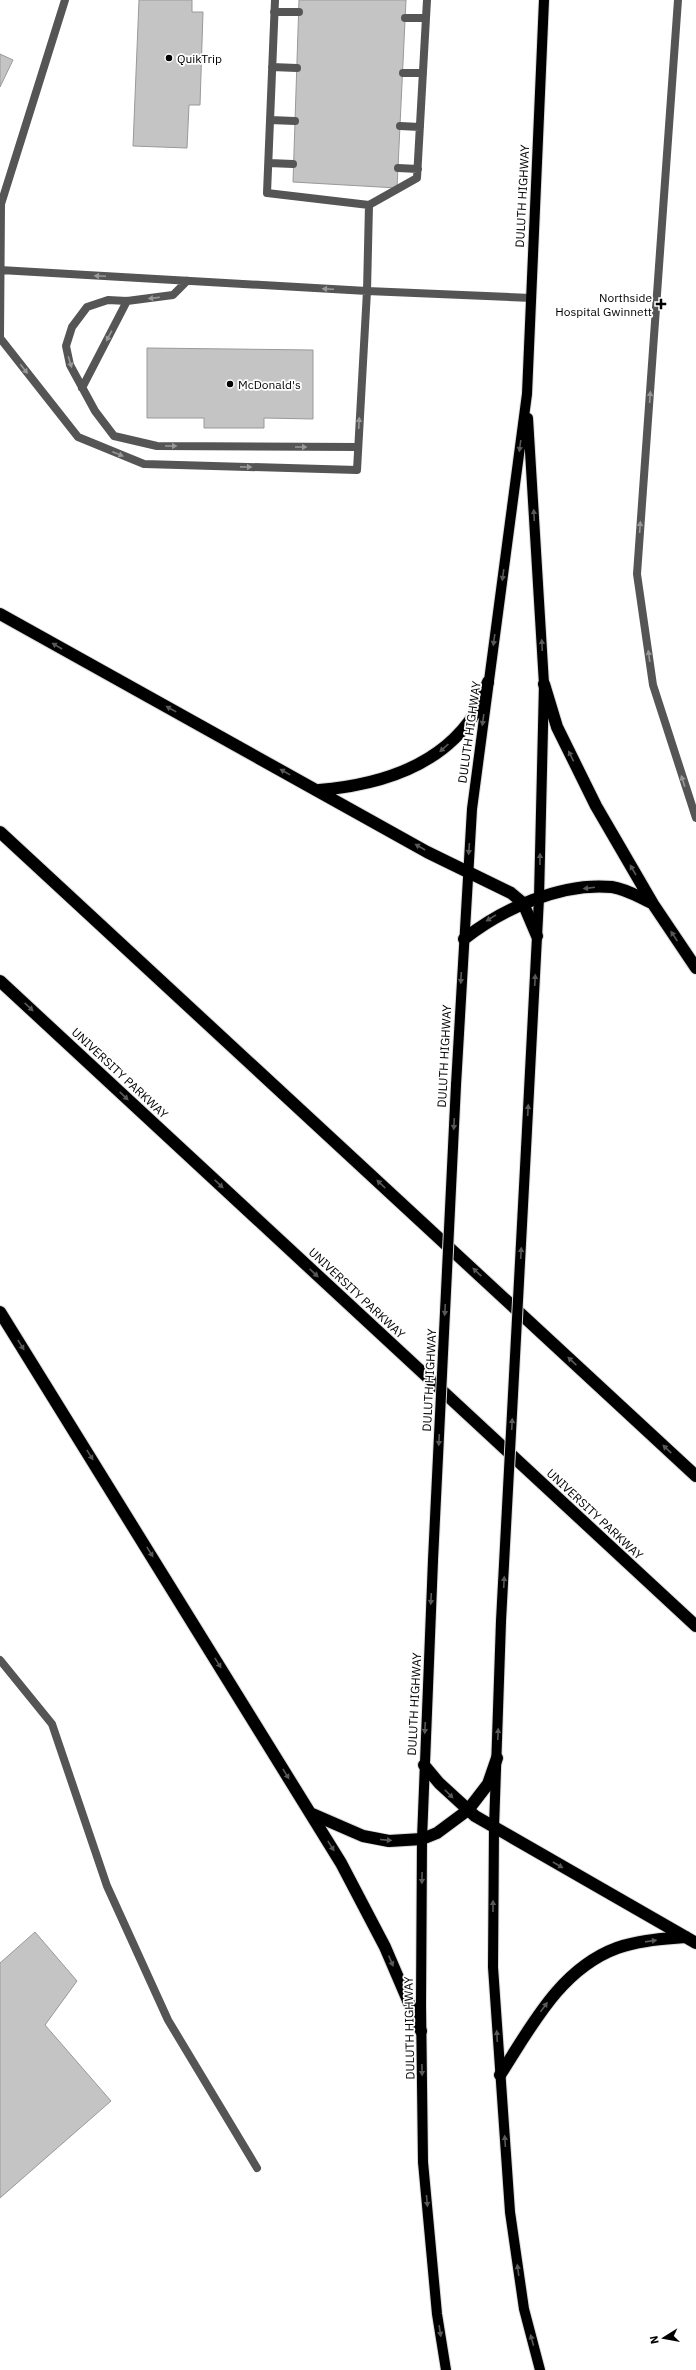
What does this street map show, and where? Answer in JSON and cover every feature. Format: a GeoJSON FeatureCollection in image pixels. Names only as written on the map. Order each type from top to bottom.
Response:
{"type":"FeatureCollection","features":[{"type":"Feature","properties":{"kind":"highway"},"geometry":{"type":"LineString","coordinates":[[0,614],[319,790],[428,852],[497,885],[522,903],[537,936]]}},
{"type":"Feature","properties":{"kind":"highway"},"geometry":{"type":"LineString","coordinates":[[319,790],[352,788],[383,780],[435,756],[455,738],[475,712],[488,682]]}},
{"type":"Feature","properties":{"kind":"highway"},"geometry":{"type":"LineString","coordinates":[[544,684],[557,727],[596,806],[653,904],[696,968]]}},
{"type":"Feature","properties":{"kind":"highway"},"geometry":{"type":"LineString","coordinates":[[0,832],[696,1476]]}},
{"type":"Feature","properties":{"kind":"highway"},"geometry":{"type":"LineString","coordinates":[[464,939],[495,916],[522,903],[576,890],[612,887],[632,893],[653,904]]}},
{"type":"Feature","properties":{"kind":"highway","name":"UNIVERSITY PARKWAY"},"geometry":{"type":"LineString","coordinates":[[0,981],[696,1626]]}},
{"type":"Feature","properties":{"kind":"highway"},"geometry":{"type":"LineString","coordinates":[[0,1312],[363,1901],[421,2031]]}},
{"type":"Feature","properties":{"kind":"highway"},"geometry":{"type":"LineString","coordinates":[[310,1813],[363,1836],[389,1841],[422,1840],[437,1833],[468,1810],[488,1784],[497,1758]]}},
{"type":"Feature","properties":{"kind":"highway"},"geometry":{"type":"LineString","coordinates":[[424,1765],[439,1784],[468,1810],[494,1828],[691,1940]]}},
{"type":"Feature","properties":{"kind":"highway"},"geometry":{"type":"LineString","coordinates":[[500,2075],[547,2002],[567,1980],[594,1960],[617,1948],[649,1940],[691,1940]]}},
{"type":"Feature","properties":{"kind":"main road","name":"DULUTH HIGHWAY"},"geometry":{"type":"LineString","coordinates":[[446,2370],[437,2314],[423,2162],[421,2031],[424,1765],[467,871],[472,809],[526,394],[544,0]]}},
{"type":"Feature","properties":{"kind":"main road","name":"DULUTH HIGHWAY"},"geometry":{"type":"LineString","coordinates":[[526,394],[544,684],[539,898],[502,1621],[494,1828],[493,1968],[511,2219],[524,2309],[540,2370]]}},
{"type":"Feature","properties":{"kind":"lane"},"geometry":{"type":"LineString","coordinates":[[65,0],[1,204],[0,338],[78,437],[144,464],[357,470],[367,291],[369,205]]}},
{"type":"Feature","properties":{"kind":"lane"},"geometry":{"type":"LineString","coordinates":[[275,0],[267,193],[369,205],[417,178],[427,0]]}},
{"type":"Feature","properties":{"kind":"lane"},"geometry":{"type":"LineString","coordinates":[[678,0],[637,574],[653,685],[696,818]]}},
{"type":"Feature","properties":{"kind":"lane"},"geometry":{"type":"LineString","coordinates":[[274,12],[299,12]]}},
{"type":"Feature","properties":{"kind":"lane"},"geometry":{"type":"LineString","coordinates":[[405,18],[426,18]]}},
{"type":"Feature","properties":{"kind":"lane"},"geometry":{"type":"LineString","coordinates":[[272,67],[297,68]]}},
{"type":"Feature","properties":{"kind":"lane"},"geometry":{"type":"LineString","coordinates":[[403,73],[423,74]]}},
{"type":"Feature","properties":{"kind":"lane"},"geometry":{"type":"LineString","coordinates":[[270,120],[295,121]]}},
{"type":"Feature","properties":{"kind":"lane"},"geometry":{"type":"LineString","coordinates":[[400,126],[420,127]]}},
{"type":"Feature","properties":{"kind":"lane"},"geometry":{"type":"LineString","coordinates":[[269,163],[293,164]]}},
{"type":"Feature","properties":{"kind":"lane"},"geometry":{"type":"LineString","coordinates":[[398,168],[418,169]]}},
{"type":"Feature","properties":{"kind":"lane"},"geometry":{"type":"LineString","coordinates":[[0,270],[367,291],[531,298]]}},
{"type":"Feature","properties":{"kind":"lane"},"geometry":{"type":"LineString","coordinates":[[187,281],[173,295],[127,301],[108,300],[87,307],[72,327],[66,346],[70,365],[95,411],[114,436],[157,446],[358,448]]}},
{"type":"Feature","properties":{"kind":"lane"},"geometry":{"type":"LineString","coordinates":[[82,388],[127,301]]}},
{"type":"Feature","properties":{"kind":"lane"},"geometry":{"type":"LineString","coordinates":[[0,1660],[52,1724],[107,1886],[168,2020],[257,2168]]}},
{"type":"Feature","properties":{"kind":"building","name":"QuikTrip"},"geometry":{"type":"Polygon","coordinates":[[[139,0],[192,0],[192,12],[203,12],[200,105],[189,105],[187,148],[133,146],[139,0]]]}},
{"type":"Feature","properties":{"kind":"building"},"geometry":{"type":"Polygon","coordinates":[[[299,0],[406,0],[397,188],[293,182],[299,0]]]}},
{"type":"Feature","properties":{"kind":"building"},"geometry":{"type":"Polygon","coordinates":[[[0,54],[13,60],[0,87],[0,54]]]}},
{"type":"Feature","properties":{"kind":"building","name":"McDonald's"},"geometry":{"type":"Polygon","coordinates":[[[147,348],[313,350],[313,419],[264,418],[264,428],[204,428],[204,418],[147,418],[147,348]]]}},
{"type":"Feature","properties":{"kind":"building"},"geometry":{"type":"Polygon","coordinates":[[[35,1932],[77,1981],[45,2025],[111,2101],[0,2198],[0,1963],[35,1932]]]}},
{"type":"Feature","properties":{"kind":"place","name":"QuikTrip"},"geometry":{"type":"Point","coordinates":[169,58]}},
{"type":"Feature","properties":{"kind":"place","name":"Northside Hospital Gwinnett"},"geometry":{"type":"Point","coordinates":[661,304]}},
{"type":"Feature","properties":{"kind":"place","name":"McDonald's"},"geometry":{"type":"Point","coordinates":[230,384]}}]}
